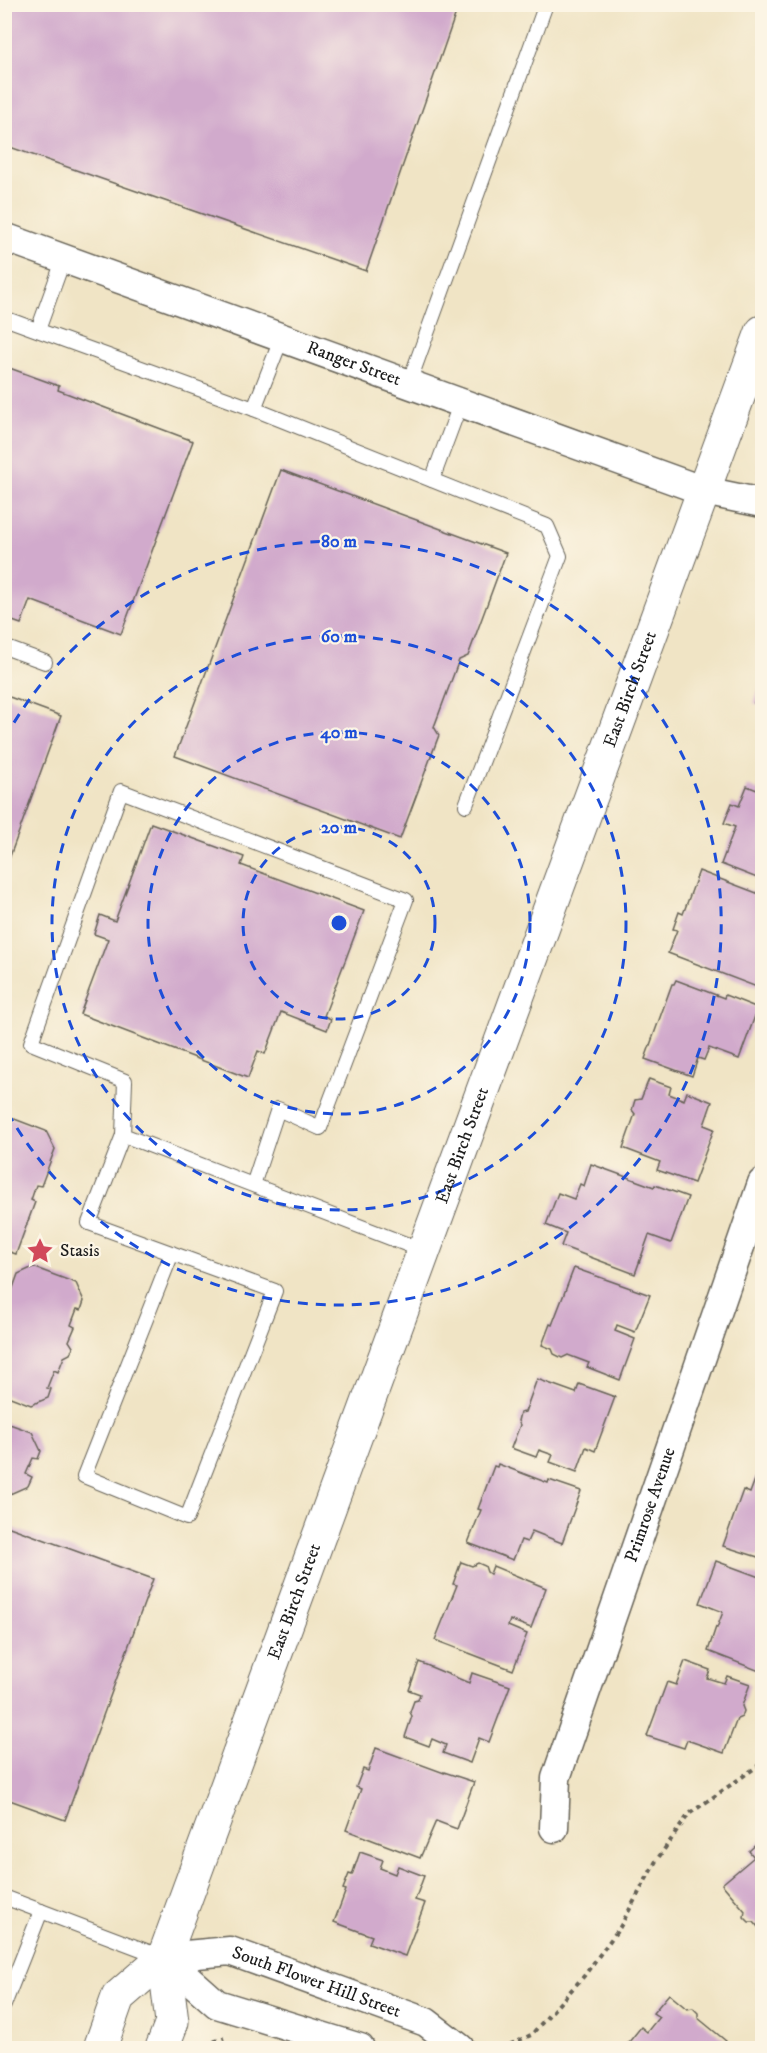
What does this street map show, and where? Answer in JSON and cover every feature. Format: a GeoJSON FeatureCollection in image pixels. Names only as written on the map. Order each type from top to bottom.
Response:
{"type":"FeatureCollection","features":[{"type":"Feature","properties":{"kind":"street","name":"Ranger Street"},"geometry":{"type":"LineString","coordinates":[[4,237],[704,491],[762,503]]}},
{"type":"Feature","properties":{"kind":"street","name":"East Birch Street"},"geometry":{"type":"LineString","coordinates":[[162,2049],[172,2022],[164,1957],[762,332]]}},
{"type":"Feature","properties":{"kind":"street","name":"Primrose Avenue"},"geometry":{"type":"LineString","coordinates":[[554,1828],[556,1778],[762,1183]]}},
{"type":"Feature","properties":{"kind":"street","name":"South Flower Hill Street"},"geometry":{"type":"LineString","coordinates":[[164,1957],[230,1951],[426,2022],[460,2049]]}},
{"type":"Feature","properties":{"kind":"street","name":"East Birch Street"},"geometry":{"type":"LineString","coordinates":[[100,2049],[118,1997],[164,1957]]}},
{"type":"Feature","properties":{"kind":"street"},"geometry":{"type":"LineString","coordinates":[[164,1957],[217,2004],[360,2049]]}},
{"type":"Feature","properties":{"kind":"lane"},"geometry":{"type":"LineString","coordinates":[[409,383],[546,4]]}},
{"type":"Feature","properties":{"kind":"lane"},"geometry":{"type":"LineString","coordinates":[[38,330],[64,258]]}},
{"type":"Feature","properties":{"kind":"lane"},"geometry":{"type":"LineString","coordinates":[[4,318],[254,409],[547,526],[560,556],[466,805]]}},
{"type":"Feature","properties":{"kind":"lane"},"geometry":{"type":"LineString","coordinates":[[254,409],[282,338]]}},
{"type":"Feature","properties":{"kind":"lane"},"geometry":{"type":"LineString","coordinates":[[432,480],[461,402]]}},
{"type":"Feature","properties":{"kind":"lane"},"geometry":{"type":"LineString","coordinates":[[4,647],[45,662]]}},
{"type":"Feature","properties":{"kind":"lane"},"geometry":{"type":"LineString","coordinates":[[172,1253],[84,1476],[187,1518],[275,1291],[172,1253],[89,1223],[123,1135],[125,1081],[31,1043],[121,791],[406,900],[320,1128],[278,1109],[253,1185]]}},
{"type":"Feature","properties":{"kind":"lane"},"geometry":{"type":"LineString","coordinates":[[123,1135],[424,1251]]}},
{"type":"Feature","properties":{"kind":"lane"},"geometry":{"type":"LineString","coordinates":[[4,1897],[164,1957]]}},
{"type":"Feature","properties":{"kind":"lane"},"geometry":{"type":"LineString","coordinates":[[4,2005],[41,1911]]}},
{"type":"Feature","properties":{"kind":"path"},"geometry":{"type":"LineString","coordinates":[[502,2049],[531,2035],[584,1976],[620,1927],[656,1861],[689,1814],[762,1763]]}},
{"type":"Feature","properties":{"kind":"building"},"geometry":{"type":"Polygon","coordinates":[[[4,4],[459,4],[366,271],[4,145],[4,4]]]}},
{"type":"Feature","properties":{"kind":"building"},"geometry":{"type":"Polygon","coordinates":[[[4,366],[59,386],[58,390],[193,441],[121,634],[30,600],[21,624],[4,618],[4,366]]]}},
{"type":"Feature","properties":{"kind":"building"},"geometry":{"type":"Polygon","coordinates":[[[281,470],[506,553],[468,656],[459,660],[434,727],[439,735],[400,839],[175,756],[281,470]]]}},
{"type":"Feature","properties":{"kind":"building"},"geometry":{"type":"Polygon","coordinates":[[[762,682],[762,706],[754,703],[762,682]]]}},
{"type":"Feature","properties":{"kind":"building"},"geometry":{"type":"Polygon","coordinates":[[[4,695],[61,716],[5,870],[4,870],[4,695]]]}},
{"type":"Feature","properties":{"kind":"building"},"geometry":{"type":"Polygon","coordinates":[[[747,786],[762,792],[762,880],[721,864],[735,827],[724,823],[732,803],[739,806],[747,786]]]}},
{"type":"Feature","properties":{"kind":"building"},"geometry":{"type":"Polygon","coordinates":[[[151,823],[244,857],[241,865],[364,911],[324,1016],[331,1019],[327,1030],[281,1012],[265,1054],[258,1051],[248,1078],[80,1014],[108,939],[94,934],[100,915],[115,921],[151,823]]]}},
{"type":"Feature","properties":{"kind":"building"},"geometry":{"type":"Polygon","coordinates":[[[699,871],[762,895],[762,927],[759,939],[762,940],[762,989],[668,953],[677,930],[673,929],[679,912],[683,914],[699,871]]]}},
{"type":"Feature","properties":{"kind":"building"},"geometry":{"type":"Polygon","coordinates":[[[676,980],[758,1008],[739,1059],[709,1048],[704,1060],[698,1058],[692,1076],[645,1059],[672,984],[676,980]]]}},
{"type":"Feature","properties":{"kind":"building"},"geometry":{"type":"Polygon","coordinates":[[[649,1079],[671,1087],[669,1094],[684,1100],[687,1092],[712,1102],[704,1125],[714,1129],[694,1183],[657,1170],[660,1162],[623,1148],[635,1114],[632,1110],[635,1100],[641,1099],[649,1079]]]}},
{"type":"Feature","properties":{"kind":"building"},"geometry":{"type":"Polygon","coordinates":[[[4,1115],[46,1131],[55,1149],[41,1186],[36,1185],[31,1200],[35,1202],[16,1254],[4,1250],[4,1115]]]}},
{"type":"Feature","properties":{"kind":"building"},"geometry":{"type":"Polygon","coordinates":[[[591,1164],[688,1197],[671,1243],[649,1235],[635,1274],[561,1246],[566,1233],[546,1225],[558,1193],[574,1199],[580,1184],[584,1186],[591,1164]]]}},
{"type":"Feature","properties":{"kind":"building"},"geometry":{"type":"Polygon","coordinates":[[[33,1267],[76,1283],[84,1301],[81,1310],[77,1309],[71,1325],[75,1327],[69,1341],[73,1347],[70,1354],[64,1357],[58,1372],[54,1370],[47,1388],[51,1389],[48,1398],[31,1405],[5,1395],[5,1310],[18,1274],[33,1267]]]}},
{"type":"Feature","properties":{"kind":"building"},"geometry":{"type":"Polygon","coordinates":[[[574,1268],[650,1295],[635,1332],[617,1325],[615,1331],[635,1339],[620,1380],[587,1367],[589,1363],[568,1355],[562,1358],[554,1354],[552,1349],[542,1345],[574,1268]]]}},
{"type":"Feature","properties":{"kind":"building"},"geometry":{"type":"Polygon","coordinates":[[[537,1379],[576,1393],[579,1384],[615,1397],[595,1451],[586,1447],[577,1472],[550,1462],[553,1455],[539,1450],[536,1457],[511,1448],[520,1425],[518,1421],[520,1413],[525,1412],[537,1379]]]}},
{"type":"Feature","properties":{"kind":"building"},"geometry":{"type":"Polygon","coordinates":[[[4,1422],[32,1432],[41,1451],[38,1459],[33,1458],[26,1474],[32,1477],[28,1486],[10,1494],[4,1492],[4,1422]]]}},
{"type":"Feature","properties":{"kind":"building"},"geometry":{"type":"Polygon","coordinates":[[[498,1464],[548,1483],[549,1480],[581,1491],[562,1543],[532,1531],[527,1542],[521,1540],[513,1560],[468,1543],[494,1466],[497,1467],[498,1464]]]}},
{"type":"Feature","properties":{"kind":"building"},"geometry":{"type":"Polygon","coordinates":[[[759,1469],[762,1470],[762,1550],[758,1557],[723,1546],[743,1490],[750,1493],[759,1469]]]}},
{"type":"Feature","properties":{"kind":"building"},"geometry":{"type":"Polygon","coordinates":[[[4,1525],[153,1579],[65,1820],[4,1798],[4,1525]]]}},
{"type":"Feature","properties":{"kind":"building"},"geometry":{"type":"Polygon","coordinates":[[[716,1561],[762,1578],[762,1672],[708,1651],[723,1612],[700,1603],[716,1561]]]}},
{"type":"Feature","properties":{"kind":"building"},"geometry":{"type":"Polygon","coordinates":[[[461,1562],[472,1566],[478,1563],[485,1566],[490,1574],[493,1566],[546,1588],[531,1628],[510,1620],[508,1626],[527,1634],[513,1670],[435,1640],[457,1585],[453,1584],[461,1562]]]}},
{"type":"Feature","properties":{"kind":"building"},"geometry":{"type":"Polygon","coordinates":[[[685,1661],[710,1670],[707,1678],[724,1683],[727,1676],[750,1684],[742,1706],[744,1711],[742,1717],[737,1719],[724,1753],[687,1740],[684,1748],[647,1736],[667,1682],[676,1685],[685,1661]]]}},
{"type":"Feature","properties":{"kind":"building"},"geometry":{"type":"Polygon","coordinates":[[[419,1662],[469,1683],[472,1673],[510,1686],[489,1742],[479,1738],[470,1763],[443,1753],[446,1745],[432,1739],[429,1746],[405,1737],[412,1716],[410,1712],[414,1701],[418,1700],[420,1694],[409,1690],[419,1662]]]}},
{"type":"Feature","properties":{"kind":"building"},"geometry":{"type":"Polygon","coordinates":[[[376,1748],[474,1782],[457,1829],[436,1821],[420,1858],[346,1830],[361,1789],[356,1787],[363,1769],[368,1771],[376,1748]]]}},
{"type":"Feature","properties":{"kind":"building"},"geometry":{"type":"Polygon","coordinates":[[[762,1839],[762,1932],[754,1922],[749,1922],[744,1917],[745,1911],[722,1884],[754,1857],[749,1851],[762,1839]]]}},
{"type":"Feature","properties":{"kind":"building"},"geometry":{"type":"Polygon","coordinates":[[[360,1852],[383,1860],[380,1868],[395,1874],[398,1866],[424,1876],[415,1900],[425,1903],[405,1956],[369,1943],[372,1936],[334,1922],[346,1890],[343,1889],[349,1874],[352,1875],[360,1852]]]}},
{"type":"Feature","properties":{"kind":"building"},"geometry":{"type":"Polygon","coordinates":[[[669,1994],[687,2009],[693,2008],[698,2013],[698,2018],[726,2041],[720,2048],[625,2047],[641,2027],[647,2032],[659,2017],[653,2013],[669,1994]]]}},
{"type":"Feature","properties":{"kind":"place","name":"Stasis"},"geometry":{"type":"Point","coordinates":[40,1251]}}]}
